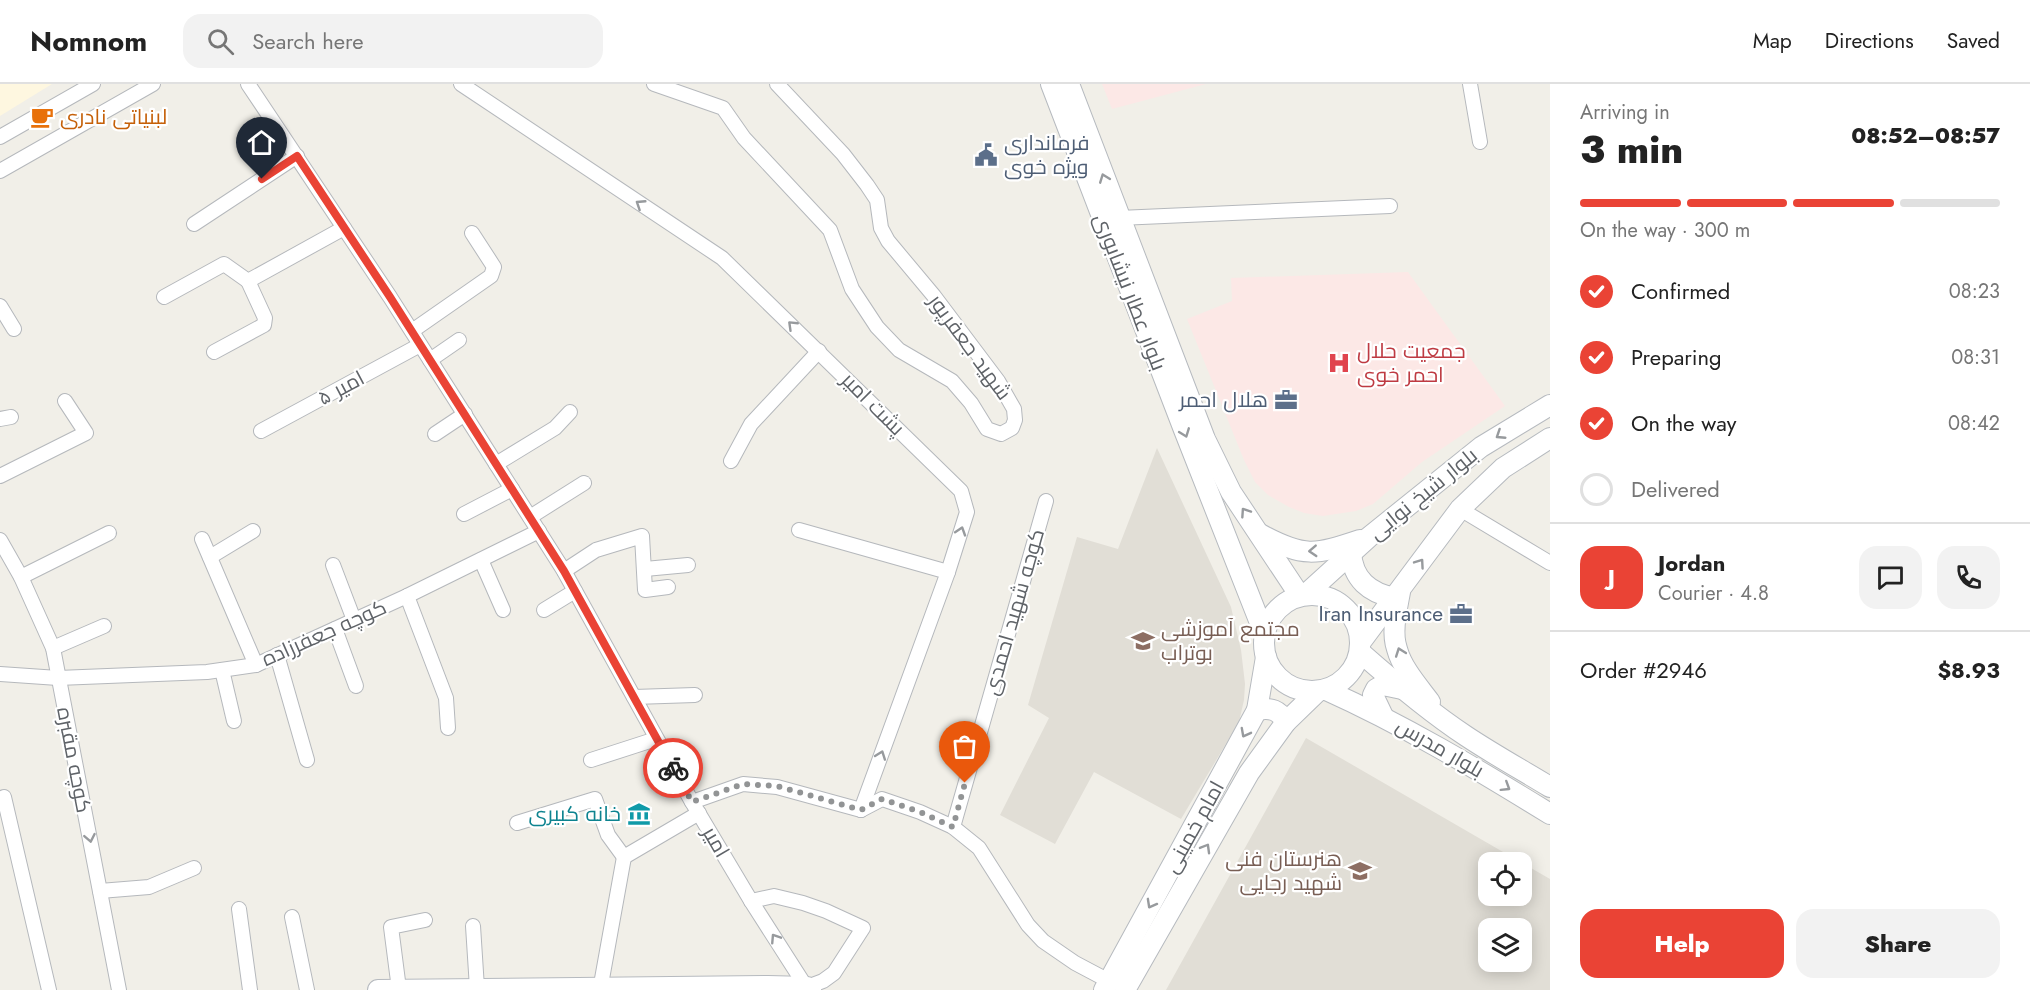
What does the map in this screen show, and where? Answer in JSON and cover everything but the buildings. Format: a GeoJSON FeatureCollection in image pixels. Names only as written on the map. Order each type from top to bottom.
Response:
{"type":"FeatureCollection","features":[{"type":"Feature","properties":{"kind":"main road","name":"بلوار عطار نیشابوری"},"geometry":{"type":"LineString","coordinates":[[1051,84],[1264,633]]}},
{"type":"Feature","properties":{"kind":"main road","name":"بلوار عطار نیشابوری"},"geometry":{"type":"LineString","coordinates":[[1069,84],[1205,439],[1231,492],[1303,595]]}},
{"type":"Feature","properties":{"kind":"main road","name":"بلوار شیخ نوایی"},"geometry":{"type":"LineString","coordinates":[[1303,595],[1369,537],[1481,447],[1550,405]]}},
{"type":"Feature","properties":{"kind":"main road","name":"بلوار شیخ نوایی"},"geometry":{"type":"LineString","coordinates":[[1360,648],[1460,509],[1503,468],[1545,446]]}},
{"type":"Feature","properties":{"kind":"main road"},"geometry":{"type":"LineString","coordinates":[[1259,534],[1282,546],[1306,553],[1330,550],[1369,537]]}},
{"type":"Feature","properties":{"kind":"main road"},"geometry":{"type":"LineString","coordinates":[[1351,553],[1352,566],[1365,586],[1376,593],[1397,595],[1396,649],[1412,678],[1442,719]]}},
{"type":"Feature","properties":{"kind":"main road"},"geometry":{"type":"LineString","coordinates":[[1303,595],[1326,597],[1344,607],[1353,617],[1359,630],[1360,648],[1353,669],[1341,682],[1322,691],[1306,691],[1285,684],[1276,676],[1266,657],[1263,645],[1264,633],[1274,612],[1286,602],[1303,595]]}},
{"type":"Feature","properties":{"kind":"main road","name":"بلوار مدرس"},"geometry":{"type":"LineString","coordinates":[[1360,648],[1402,689],[1442,719],[1550,787]]}},
{"type":"Feature","properties":{"kind":"main road","name":"امام خمینی"},"geometry":{"type":"LineString","coordinates":[[1113,987],[1257,710],[1266,657]]}},
{"type":"Feature","properties":{"kind":"main road"},"geometry":{"type":"LineString","coordinates":[[1383,716],[1373,695],[1376,689],[1383,685],[1402,689]]}},
{"type":"Feature","properties":{"kind":"main road","name":"بلوار مدرس"},"geometry":{"type":"LineString","coordinates":[[1322,691],[1383,716],[1452,754],[1550,814]]}},
{"type":"Feature","properties":{"kind":"main road","name":"امام خمینی"},"geometry":{"type":"LineString","coordinates":[[1113,987],[1249,773],[1286,723],[1322,691]]}},
{"type":"Feature","properties":{"kind":"main road"},"geometry":{"type":"LineString","coordinates":[[1257,710],[1266,708],[1275,710],[1282,715],[1286,723]]}},
{"type":"Feature","properties":{"kind":"main road"},"geometry":{"type":"LineString","coordinates":[[378,990],[809,989]]}},
{"type":"Feature","properties":{"kind":"street"},"geometry":{"type":"LineString","coordinates":[[0,137],[93,84]]}},
{"type":"Feature","properties":{"kind":"street"},"geometry":{"type":"LineString","coordinates":[[0,171],[153,84]]}},
{"type":"Feature","properties":{"kind":"street","name":"امیر"},"geometry":{"type":"LineString","coordinates":[[248,84],[412,331],[564,571],[696,807],[751,900],[809,989]]}},
{"type":"Feature","properties":{"kind":"street","name":"پشت امیر"},"geometry":{"type":"LineString","coordinates":[[461,84],[722,258],[961,491],[967,512],[948,572],[861,810]]}},
{"type":"Feature","properties":{"kind":"street","name":"شهید جعفرپور"},"geometry":{"type":"LineString","coordinates":[[654,84],[723,108],[744,138],[830,230],[857,297],[877,327],[899,350],[952,381],[971,403],[987,429],[1001,434],[1012,428],[1015,420],[1014,409],[998,381],[934,296],[888,241],[881,228],[877,200],[867,185],[843,154],[777,84]]}},
{"type":"Feature","properties":{"kind":"street"},"geometry":{"type":"LineString","coordinates":[[1470,84],[1480,142]]}},
{"type":"Feature","properties":{"kind":"street"},"geometry":{"type":"LineString","coordinates":[[194,224],[297,156]]}},
{"type":"Feature","properties":{"kind":"street"},"geometry":{"type":"LineString","coordinates":[[1119,218],[1390,206]]}},
{"type":"Feature","properties":{"kind":"street"},"geometry":{"type":"LineString","coordinates":[[248,281],[344,228]]}},
{"type":"Feature","properties":{"kind":"street"},"geometry":{"type":"LineString","coordinates":[[412,331],[491,276],[494,267],[472,233]]}},
{"type":"Feature","properties":{"kind":"street"},"geometry":{"type":"LineString","coordinates":[[164,297],[224,264],[248,281],[265,318],[264,325],[214,352]]}},
{"type":"Feature","properties":{"kind":"street"},"geometry":{"type":"LineString","coordinates":[[0,306],[14,328]]}},
{"type":"Feature","properties":{"kind":"street"},"geometry":{"type":"LineString","coordinates":[[430,360],[459,340]]}},
{"type":"Feature","properties":{"kind":"street","name":"امیر ۵"},"geometry":{"type":"LineString","coordinates":[[261,431],[420,345]]}},
{"type":"Feature","properties":{"kind":"street"},"geometry":{"type":"LineString","coordinates":[[731,461],[751,424],[819,351]]}},
{"type":"Feature","properties":{"kind":"street"},"geometry":{"type":"LineString","coordinates":[[0,477],[86,434],[65,401]]}},
{"type":"Feature","properties":{"kind":"street"},"geometry":{"type":"LineString","coordinates":[[496,464],[555,428],[570,412]]}},
{"type":"Feature","properties":{"kind":"street"},"geometry":{"type":"LineString","coordinates":[[435,434],[465,414]]}},
{"type":"Feature","properties":{"kind":"street"},"geometry":{"type":"LineString","coordinates":[[530,517],[584,483]]}},
{"type":"Feature","properties":{"kind":"street"},"geometry":{"type":"LineString","coordinates":[[464,514],[512,489]]}},
{"type":"Feature","properties":{"kind":"street","name":"کوچه شهید احمدی"},"geometry":{"type":"LineString","coordinates":[[953,827],[1046,501]]}},
{"type":"Feature","properties":{"kind":"street"},"geometry":{"type":"LineString","coordinates":[[1460,509],[1550,562]]}},
{"type":"Feature","properties":{"kind":"street"},"geometry":{"type":"LineString","coordinates":[[799,530],[948,572]]}},
{"type":"Feature","properties":{"kind":"street"},"geometry":{"type":"LineString","coordinates":[[210,557],[253,531]]}},
{"type":"Feature","properties":{"kind":"street","name":"کوچه جعفرزاده"},"geometry":{"type":"LineString","coordinates":[[0,674],[58,678],[207,672],[256,665],[407,596],[538,531]]}},
{"type":"Feature","properties":{"kind":"street"},"geometry":{"type":"LineString","coordinates":[[21,577],[109,533]]}},
{"type":"Feature","properties":{"kind":"street"},"geometry":{"type":"LineString","coordinates":[[564,571],[596,550],[642,536],[645,590],[668,587]]}},
{"type":"Feature","properties":{"kind":"street"},"geometry":{"type":"LineString","coordinates":[[202,539],[256,665]]}},
{"type":"Feature","properties":{"kind":"street","name":"کوچه مقبره"},"geometry":{"type":"LineString","coordinates":[[0,540],[21,577],[53,648],[119,990]]}},
{"type":"Feature","properties":{"kind":"street"},"geometry":{"type":"LineString","coordinates":[[481,560],[503,610]]}},
{"type":"Feature","properties":{"kind":"street"},"geometry":{"type":"LineString","coordinates":[[333,565],[354,620]]}},
{"type":"Feature","properties":{"kind":"street"},"geometry":{"type":"LineString","coordinates":[[645,568],[688,565]]}},
{"type":"Feature","properties":{"kind":"street"},"geometry":{"type":"LineString","coordinates":[[544,610],[575,591]]}},
{"type":"Feature","properties":{"kind":"street"},"geometry":{"type":"LineString","coordinates":[[407,596],[446,698],[448,728]]}},
{"type":"Feature","properties":{"kind":"street"},"geometry":{"type":"LineString","coordinates":[[53,648],[104,626]]}},
{"type":"Feature","properties":{"kind":"street"},"geometry":{"type":"LineString","coordinates":[[335,629],[356,686]]}},
{"type":"Feature","properties":{"kind":"street"},"geometry":{"type":"LineString","coordinates":[[277,655],[307,760]]}},
{"type":"Feature","properties":{"kind":"street"},"geometry":{"type":"LineString","coordinates":[[222,670],[234,721]]}},
{"type":"Feature","properties":{"kind":"street"},"geometry":{"type":"LineString","coordinates":[[634,698],[695,695]]}},
{"type":"Feature","properties":{"kind":"street"},"geometry":{"type":"LineString","coordinates":[[591,760],[657,739]]}},
{"type":"Feature","properties":{"kind":"street"},"geometry":{"type":"LineString","coordinates":[[600,988],[624,857],[696,807],[743,784],[777,786],[861,810],[882,799],[920,812],[953,827],[979,848],[1028,925],[1043,941],[1113,987]]}},
{"type":"Feature","properties":{"kind":"street"},"geometry":{"type":"LineString","coordinates":[[4,797],[49,990]]}},
{"type":"Feature","properties":{"kind":"street"},"geometry":{"type":"LineString","coordinates":[[517,823],[595,799],[608,835],[624,857]]}},
{"type":"Feature","properties":{"kind":"street"},"geometry":{"type":"LineString","coordinates":[[100,891],[149,887],[194,868]]}},
{"type":"Feature","properties":{"kind":"street"},"geometry":{"type":"LineString","coordinates":[[751,900],[774,896],[803,903],[826,910],[863,928],[834,973],[809,989]]}},
{"type":"Feature","properties":{"kind":"street"},"geometry":{"type":"LineString","coordinates":[[239,909],[250,990]]}},
{"type":"Feature","properties":{"kind":"street"},"geometry":{"type":"LineString","coordinates":[[292,917],[307,990]]}},
{"type":"Feature","properties":{"kind":"street"},"geometry":{"type":"LineString","coordinates":[[399,989],[391,927],[425,920]]}},
{"type":"Feature","properties":{"kind":"street"},"geometry":{"type":"LineString","coordinates":[[473,926],[477,988]]}},
{"type":"Feature","properties":{"kind":"shaded area"},"geometry":{"type":"Polygon","coordinates":[[[0,84],[52,84],[0,116],[0,84]]]}},
{"type":"Feature","properties":{"kind":"shaded area"},"geometry":{"type":"Polygon","coordinates":[[[1102,84],[1206,84],[1112,109],[1102,84]]]}},
{"type":"Feature","properties":{"kind":"shaded area","name":"جمعیت حلال احمر خوی"},"geometry":{"type":"Polygon","coordinates":[[[1408,272],[1505,406],[1422,462],[1373,504],[1356,511],[1323,516],[1304,513],[1289,507],[1268,495],[1255,482],[1187,319],[1232,301],[1231,278],[1408,272]]]}},
{"type":"Feature","properties":{"kind":"shaded area","name":"مجتمع آموزشی بوتراب"},"geometry":{"type":"Polygon","coordinates":[[[1157,448],[1231,607],[1241,650],[1245,684],[1239,722],[1181,819],[1094,772],[1055,844],[1000,815],[1049,718],[1028,705],[1077,537],[1118,549],[1157,448]]]}},
{"type":"Feature","properties":{"kind":"shaded area","name":"هنرستان فنی شهید رجایی"},"geometry":{"type":"Polygon","coordinates":[[[1306,738],[1504,852],[1478,852],[1478,906],[1532,906],[1532,868],[1550,879],[1550,990],[1166,990],[1306,738]]]}},
{"type":"Feature","properties":{"kind":"way so far"},"geometry":{"type":"LineString","coordinates":[[673,768],[692,802],[743,784],[777,786],[861,810],[882,799],[920,812],[953,827],[965,783]]}},
{"type":"Feature","properties":{"kind":"place","name":"لبنیاتی نادری"},"geometry":{"type":"Point","coordinates":[42,117]}},
{"type":"Feature","properties":{"kind":"place","name":"فرمانداری ویژه خوی"},"geometry":{"type":"Point","coordinates":[986,155]}},
{"type":"Feature","properties":{"kind":"place","name":"جمعیت حلال احمر خوی"},"geometry":{"type":"Point","coordinates":[1339,363]}},
{"type":"Feature","properties":{"kind":"place","name":"هلال احمر"},"geometry":{"type":"Point","coordinates":[1286,400]}},
{"type":"Feature","properties":{"kind":"place","name":"Iran Insurance"},"geometry":{"type":"Point","coordinates":[1461,614]}},
{"type":"Feature","properties":{"kind":"place","name":"مجتمع آموزشی بوتراب"},"geometry":{"type":"Point","coordinates":[1143,641]}},
{"type":"Feature","properties":{"kind":"place","name":"خانه کبیری"},"geometry":{"type":"Point","coordinates":[639,814]}},
{"type":"Feature","properties":{"kind":"place","name":"هنرستان فنی شهید رجایی"},"geometry":{"type":"Point","coordinates":[1360,871]}},
{"type":"Feature","properties":{"kind":"route"},"geometry":{"type":"LineString","coordinates":[[262,179],[297,156],[390,297],[564,571],[673,768]]}}]}
